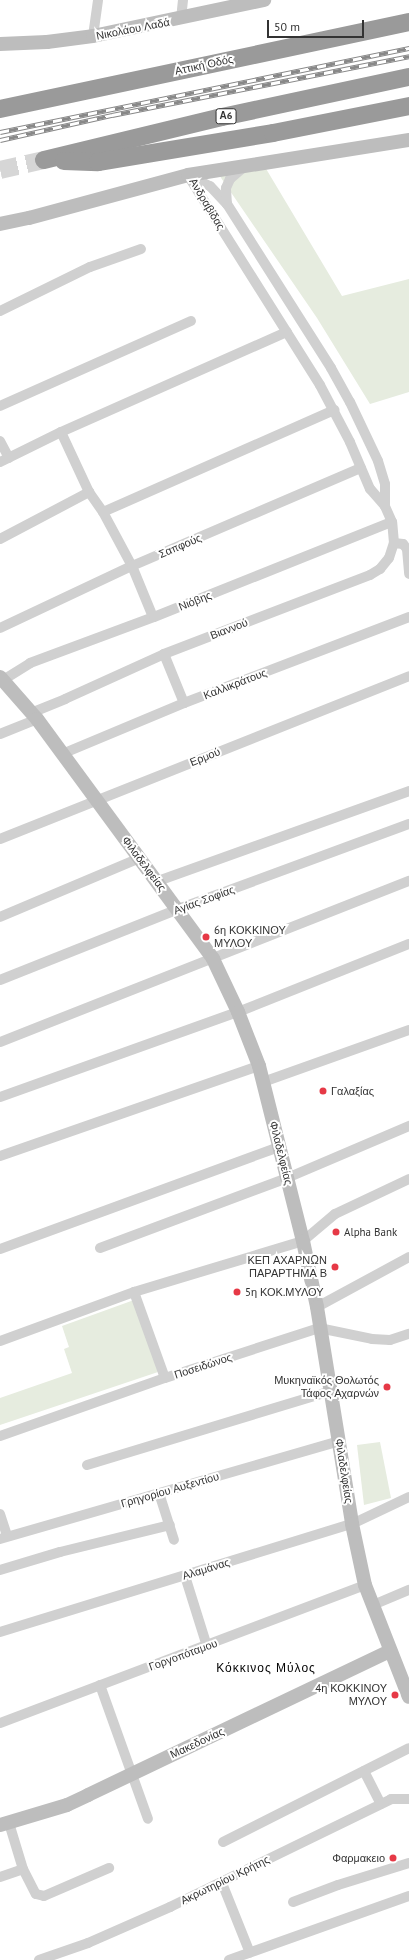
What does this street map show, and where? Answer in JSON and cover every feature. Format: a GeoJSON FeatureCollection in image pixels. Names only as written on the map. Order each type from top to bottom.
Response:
{"type":"FeatureCollection","features":[{"type":"Feature","properties":{"kind":"highway","name":"Αττική Οδός"},"geometry":{"type":"LineString","coordinates":[[0,109],[409,22]]}},
{"type":"Feature","properties":{"kind":"highway","name":"Α6"},"geometry":{"type":"LineString","coordinates":[[409,77],[222,117],[44,160],[98,162],[274,133],[409,106]]}},
{"type":"Feature","properties":{"kind":"main road","name":"Νικολάου Λαδά"},"geometry":{"type":"LineString","coordinates":[[0,44],[47,42],[93,36],[181,19],[264,0]]}},
{"type":"Feature","properties":{"kind":"main road"},"geometry":{"type":"LineString","coordinates":[[0,224],[29,218],[188,175],[409,140]]}},
{"type":"Feature","properties":{"kind":"main road","name":"Φιλαδελφείας"},"geometry":{"type":"LineString","coordinates":[[1,679],[34,716],[178,909],[213,959],[238,1012],[259,1066],[303,1241],[317,1307],[319,1328],[352,1524],[365,1585],[390,1651],[407,1688]]}},
{"type":"Feature","properties":{"kind":"main road","name":"Μακεδονίας"},"geometry":{"type":"LineString","coordinates":[[5,1824],[67,1805],[390,1651]]}},
{"type":"Feature","properties":{"kind":"street"},"geometry":{"type":"LineString","coordinates":[[93,36],[98,0]]}},
{"type":"Feature","properties":{"kind":"street"},"geometry":{"type":"LineString","coordinates":[[181,19],[182,0]]}},
{"type":"Feature","properties":{"kind":"street"},"geometry":{"type":"LineString","coordinates":[[227,204],[226,188],[230,179],[246,166]]}},
{"type":"Feature","properties":{"kind":"street","name":"Ανδραβίδας"},"geometry":{"type":"LineString","coordinates":[[188,175],[210,186],[227,204],[331,368],[372,446],[385,484],[385,506]]}},
{"type":"Feature","properties":{"kind":"street","name":"Ανδραβίδας"},"geometry":{"type":"LineString","coordinates":[[188,175],[287,332],[334,410],[370,489],[385,506],[392,522]]}},
{"type":"Feature","properties":{"kind":"street"},"geometry":{"type":"LineString","coordinates":[[0,311],[90,267],[140,249]]}},
{"type":"Feature","properties":{"kind":"street"},"geometry":{"type":"LineString","coordinates":[[0,406],[191,321]]}},
{"type":"Feature","properties":{"kind":"street"},"geometry":{"type":"LineString","coordinates":[[0,441],[4,460],[61,432],[287,332]]}},
{"type":"Feature","properties":{"kind":"street"},"geometry":{"type":"LineString","coordinates":[[103,512],[334,410]]}},
{"type":"Feature","properties":{"kind":"street"},"geometry":{"type":"LineString","coordinates":[[61,432],[90,492],[103,512],[132,566],[153,617]]}},
{"type":"Feature","properties":{"kind":"street","name":"Σαπφούς"},"geometry":{"type":"LineString","coordinates":[[0,628],[132,566],[361,468]]}},
{"type":"Feature","properties":{"kind":"street"},"geometry":{"type":"LineString","coordinates":[[0,540],[90,492]]}},
{"type":"Feature","properties":{"kind":"street","name":"Βιαννού"},"geometry":{"type":"LineString","coordinates":[[0,734],[65,699],[164,654],[370,576],[380,569],[389,558],[394,543],[392,522]]}},
{"type":"Feature","properties":{"kind":"street","name":"Νιόβης"},"geometry":{"type":"LineString","coordinates":[[1,679],[30,663],[153,617],[392,522]]}},
{"type":"Feature","properties":{"kind":"street"},"geometry":{"type":"LineString","coordinates":[[394,543],[403,544],[407,549],[409,574]]}},
{"type":"Feature","properties":{"kind":"street","name":"Καλλικράτους"},"geometry":{"type":"LineString","coordinates":[[62,754],[184,703],[409,616]]}},
{"type":"Feature","properties":{"kind":"street"},"geometry":{"type":"LineString","coordinates":[[164,654],[184,703]]}},
{"type":"Feature","properties":{"kind":"street","name":"Ερμού"},"geometry":{"type":"LineString","coordinates":[[0,839],[409,676]]}},
{"type":"Feature","properties":{"kind":"street"},"geometry":{"type":"LineString","coordinates":[[158,881],[409,791]]}},
{"type":"Feature","properties":{"kind":"street","name":"Αγίας Σοφίας"},"geometry":{"type":"LineString","coordinates":[[0,980],[178,909],[409,824]]}},
{"type":"Feature","properties":{"kind":"street"},"geometry":{"type":"LineString","coordinates":[[0,917],[140,858]]}},
{"type":"Feature","properties":{"kind":"street"},"geometry":{"type":"LineString","coordinates":[[0,1042],[409,881]]}},
{"type":"Feature","properties":{"kind":"street"},"geometry":{"type":"LineString","coordinates":[[0,1097],[238,1012],[409,944]]}},
{"type":"Feature","properties":{"kind":"street"},"geometry":{"type":"LineString","coordinates":[[263,1082],[409,1030]]}},
{"type":"Feature","properties":{"kind":"street"},"geometry":{"type":"LineString","coordinates":[[0,1156],[259,1066]]}},
{"type":"Feature","properties":{"kind":"street"},"geometry":{"type":"LineString","coordinates":[[100,1248],[287,1178],[409,1126]]}},
{"type":"Feature","properties":{"kind":"street"},"geometry":{"type":"LineString","coordinates":[[0,1249],[279,1147]]}},
{"type":"Feature","properties":{"kind":"street"},"geometry":{"type":"LineString","coordinates":[[0,1341],[134,1292],[303,1241],[335,1214],[409,1179]]}},
{"type":"Feature","properties":{"kind":"street"},"geometry":{"type":"LineString","coordinates":[[317,1307],[409,1257]]}},
{"type":"Feature","properties":{"kind":"street"},"geometry":{"type":"LineString","coordinates":[[134,1292],[165,1378]]}},
{"type":"Feature","properties":{"kind":"street","name":"Ποσειδώνος"},"geometry":{"type":"LineString","coordinates":[[0,1436],[165,1378],[319,1328],[378,1340],[390,1340],[409,1334]]}},
{"type":"Feature","properties":{"kind":"street"},"geometry":{"type":"LineString","coordinates":[[87,1465],[330,1391]]}},
{"type":"Feature","properties":{"kind":"street","name":"Γρηγορίου Αυξεντίου"},"geometry":{"type":"LineString","coordinates":[[4,1537],[339,1441]]}},
{"type":"Feature","properties":{"kind":"street"},"geometry":{"type":"LineString","coordinates":[[159,1493],[174,1540]]}},
{"type":"Feature","properties":{"kind":"street","name":"Αλαμάνας"},"geometry":{"type":"LineString","coordinates":[[0,1632],[352,1524],[409,1497]]}},
{"type":"Feature","properties":{"kind":"street"},"geometry":{"type":"LineString","coordinates":[[0,1514],[4,1537]]}},
{"type":"Feature","properties":{"kind":"street"},"geometry":{"type":"LineString","coordinates":[[0,1570],[60,1552],[170,1525]]}},
{"type":"Feature","properties":{"kind":"street"},"geometry":{"type":"LineString","coordinates":[[185,1576],[207,1646]]}},
{"type":"Feature","properties":{"kind":"street","name":"Γοργοπόταμου"},"geometry":{"type":"LineString","coordinates":[[0,1723],[365,1585]]}},
{"type":"Feature","properties":{"kind":"street"},"geometry":{"type":"LineString","coordinates":[[373,1605],[409,1590]]}},
{"type":"Feature","properties":{"kind":"street"},"geometry":{"type":"LineString","coordinates":[[100,1685],[148,1819]]}},
{"type":"Feature","properties":{"kind":"street"},"geometry":{"type":"LineString","coordinates":[[222,1842],[409,1748]]}},
{"type":"Feature","properties":{"kind":"street"},"geometry":{"type":"LineString","coordinates":[[364,1771],[381,1804]]}},
{"type":"Feature","properties":{"kind":"street","name":"Ακρωτηρίου Κρήτης"},"geometry":{"type":"LineString","coordinates":[[39,1960],[116,1931],[222,1883],[391,1799],[409,1799]]}},
{"type":"Feature","properties":{"kind":"street"},"geometry":{"type":"LineString","coordinates":[[5,1824],[23,1869],[36,1894],[44,1896],[109,1868]]}},
{"type":"Feature","properties":{"kind":"street"},"geometry":{"type":"LineString","coordinates":[[293,1902],[338,1885],[409,1864]]}},
{"type":"Feature","properties":{"kind":"street"},"geometry":{"type":"LineString","coordinates":[[0,1876],[23,1869]]}},
{"type":"Feature","properties":{"kind":"street"},"geometry":{"type":"LineString","coordinates":[[222,1883],[250,1953]]}},
{"type":"Feature","properties":{"kind":"street"},"geometry":{"type":"LineString","coordinates":[[229,1960],[409,1896]]}},
{"type":"Feature","properties":{"kind":"shaded area"},"geometry":{"type":"Polygon","coordinates":[[[262,162],[342,296],[409,279],[409,392],[370,404],[317,318],[215,169],[262,162]]]}},
{"type":"Feature","properties":{"kind":"shaded area"},"geometry":{"type":"Polygon","coordinates":[[[134,1300],[158,1372],[0,1425],[0,1398],[72,1373],[64,1349],[69,1347],[62,1326],[134,1300]]]}},
{"type":"Feature","properties":{"kind":"shaded area"},"geometry":{"type":"Polygon","coordinates":[[[380,1442],[391,1498],[364,1505],[357,1445],[380,1442]]]}},
{"type":"Feature","properties":{"kind":"tunnel"},"geometry":{"type":"LineString","coordinates":[[0,170],[44,160]]}},
{"type":"Feature","properties":{"kind":"railway"},"geometry":{"type":"LineString","coordinates":[[0,132],[409,48]]}},
{"type":"Feature","properties":{"kind":"railway"},"geometry":{"type":"LineString","coordinates":[[0,140],[112,115],[409,56]]}},
{"type":"Feature","properties":{"kind":"place","name":"6η ΚΟΚΚΙΝΟΥ ΜΥΛΟΥ"},"geometry":{"type":"Point","coordinates":[206,937]}},
{"type":"Feature","properties":{"kind":"place","name":"Γαλαξίας"},"geometry":{"type":"Point","coordinates":[323,1091]}},
{"type":"Feature","properties":{"kind":"place","name":"Alpha Bank"},"geometry":{"type":"Point","coordinates":[336,1232]}},
{"type":"Feature","properties":{"kind":"place","name":"ΚΕΠ ΑΧΑΡΝΩΝ ΠΑΡΑΡΤΗΜΑ Β"},"geometry":{"type":"Point","coordinates":[335,1267]}},
{"type":"Feature","properties":{"kind":"place","name":"5η ΚΟΚ.ΜΥΛΟΥ"},"geometry":{"type":"Point","coordinates":[237,1292]}},
{"type":"Feature","properties":{"kind":"place","name":"Μυκηναϊκός Θολωτός Τάφος Αχαρνών"},"geometry":{"type":"Point","coordinates":[387,1387]}},
{"type":"Feature","properties":{"kind":"place","name":"4η ΚΟΚΚΙΝΟΥ ΜΥΛΟΥ"},"geometry":{"type":"Point","coordinates":[395,1695]}},
{"type":"Feature","properties":{"kind":"place","name":"Φαρμακειο"},"geometry":{"type":"Point","coordinates":[393,1858]}},
{"type":"Feature","properties":{"kind":"district","name":"Κόκκινος Μύλος"},"geometry":{"type":"Point","coordinates":[266,1668]}}]}
